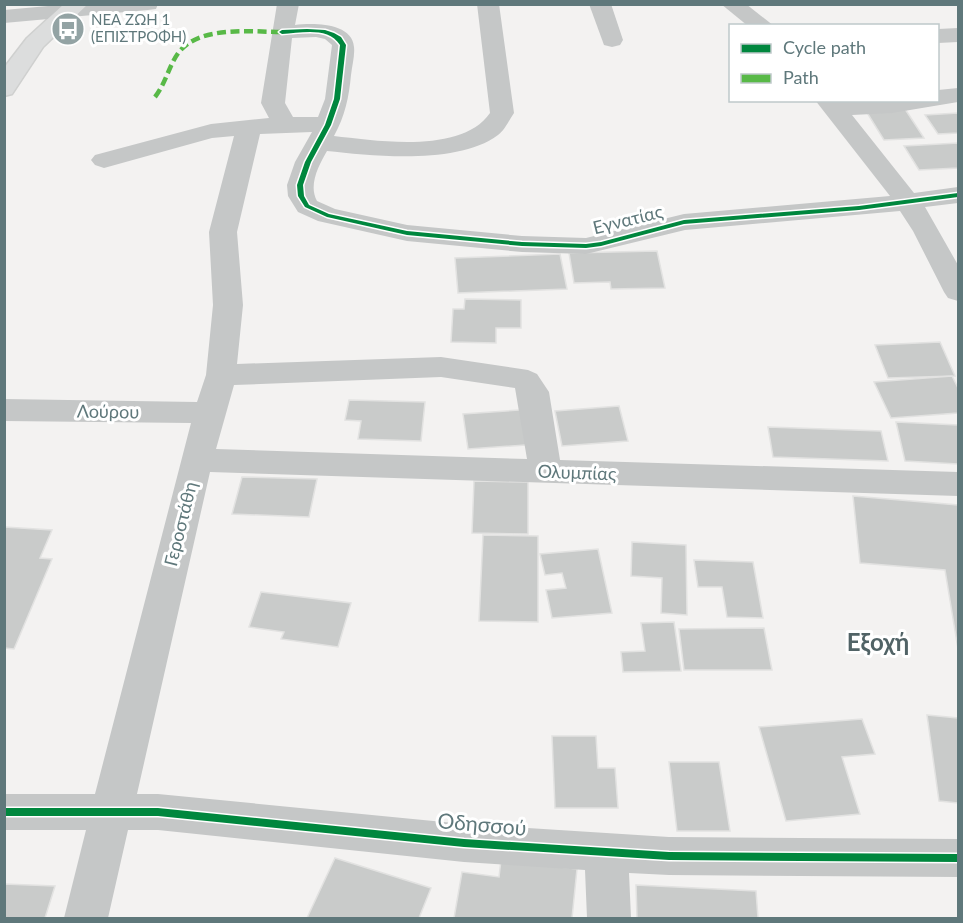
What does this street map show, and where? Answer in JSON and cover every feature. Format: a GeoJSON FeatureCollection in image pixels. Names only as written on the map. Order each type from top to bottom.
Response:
{"type":"FeatureCollection","features":[{"type":"Feature","properties":{"kind":"main road"},"geometry":{"type":"LineString","coordinates":[[4,89],[18,62],[30,46],[73,8]]}},
{"type":"Feature","properties":{"kind":"street"},"geometry":{"type":"LineString","coordinates":[[4,17],[73,8],[148,4]]}},
{"type":"Feature","properties":{"kind":"street"},"geometry":{"type":"LineString","coordinates":[[285,124],[273,103],[288,4]]}},
{"type":"Feature","properties":{"kind":"street"},"geometry":{"type":"LineString","coordinates":[[104,160],[197,134],[285,124],[368,147],[435,147],[468,141],[498,124],[502,113],[489,4]]}},
{"type":"Feature","properties":{"kind":"street"},"geometry":{"type":"LineString","coordinates":[[600,4],[612,40]]}},
{"type":"Feature","properties":{"kind":"street"},"geometry":{"type":"LineString","coordinates":[[731,4],[760,24]]}},
{"type":"Feature","properties":{"kind":"street"},"geometry":{"type":"LineString","coordinates":[[282,32],[322,32],[333,34],[342,40],[344,51],[340,80],[323,134]]}},
{"type":"Feature","properties":{"kind":"street"},"geometry":{"type":"LineString","coordinates":[[939,36],[958,35]]}},
{"type":"Feature","properties":{"kind":"street"},"geometry":{"type":"LineString","coordinates":[[939,97],[958,95]]}},
{"type":"Feature","properties":{"kind":"street"},"geometry":{"type":"LineString","coordinates":[[830,105],[892,106],[916,102]]}},
{"type":"Feature","properties":{"kind":"street"},"geometry":{"type":"LineString","coordinates":[[830,105],[908,202],[927,231],[958,292]]}},
{"type":"Feature","properties":{"kind":"street","name":"Γεροστάθη"},"geometry":{"type":"LineString","coordinates":[[86,918],[196,460],[221,375],[228,305],[223,250],[224,232],[249,127]]}},
{"type":"Feature","properties":{"kind":"street","name":"Εγνατίας"},"geometry":{"type":"LineString","coordinates":[[323,134],[308,162],[300,185],[301,196],[307,206],[327,215],[407,233],[522,244],[586,246],[684,222],[859,208],[958,195]]}},
{"type":"Feature","properties":{"kind":"street"},"geometry":{"type":"LineString","coordinates":[[221,375],[441,367],[517,377],[526,381],[533,392],[545,472]]}},
{"type":"Feature","properties":{"kind":"street","name":"Λούρου"},"geometry":{"type":"LineString","coordinates":[[4,410],[211,413]]}},
{"type":"Feature","properties":{"kind":"street","name":"Ολυμπίας"},"geometry":{"type":"LineString","coordinates":[[196,460],[958,484]]}},
{"type":"Feature","properties":{"kind":"street","name":"Οδησσού"},"geometry":{"type":"LineString","coordinates":[[4,812],[159,812],[464,843],[606,853],[727,858],[958,858]]}},
{"type":"Feature","properties":{"kind":"street"},"geometry":{"type":"LineString","coordinates":[[606,853],[609,918]]}},
{"type":"Feature","properties":{"kind":"building"},"geometry":{"type":"Polygon","coordinates":[[[905,109],[924,138],[884,140],[866,111],[905,109]]]}},
{"type":"Feature","properties":{"kind":"building"},"geometry":{"type":"Polygon","coordinates":[[[958,113],[958,133],[938,134],[925,115],[958,113]]]}},
{"type":"Feature","properties":{"kind":"building"},"geometry":{"type":"Polygon","coordinates":[[[958,143],[958,168],[919,170],[904,146],[958,143]]]}},
{"type":"Feature","properties":{"kind":"building"},"geometry":{"type":"Polygon","coordinates":[[[657,251],[665,288],[611,289],[610,282],[574,283],[569,253],[657,251]]]}},
{"type":"Feature","properties":{"kind":"building"},"geometry":{"type":"Polygon","coordinates":[[[560,254],[567,289],[458,293],[455,258],[560,254]]]}},
{"type":"Feature","properties":{"kind":"building"},"geometry":{"type":"Polygon","coordinates":[[[465,299],[521,300],[521,328],[496,328],[496,343],[451,342],[453,309],[464,309],[465,299]]]}},
{"type":"Feature","properties":{"kind":"building"},"geometry":{"type":"Polygon","coordinates":[[[940,342],[955,376],[888,378],[875,345],[940,342]]]}},
{"type":"Feature","properties":{"kind":"building"},"geometry":{"type":"Polygon","coordinates":[[[952,376],[958,388],[958,413],[891,418],[874,382],[952,376]]]}},
{"type":"Feature","properties":{"kind":"building"},"geometry":{"type":"Polygon","coordinates":[[[349,400],[425,402],[421,441],[358,439],[361,421],[345,420],[349,400]]]}},
{"type":"Feature","properties":{"kind":"building"},"geometry":{"type":"Polygon","coordinates":[[[619,406],[628,441],[562,446],[555,411],[619,406]]]}},
{"type":"Feature","properties":{"kind":"building"},"geometry":{"type":"Polygon","coordinates":[[[534,409],[540,444],[468,449],[463,414],[534,409]]]}},
{"type":"Feature","properties":{"kind":"building"},"geometry":{"type":"Polygon","coordinates":[[[896,422],[958,425],[958,464],[905,461],[896,422]]]}},
{"type":"Feature","properties":{"kind":"building"},"geometry":{"type":"Polygon","coordinates":[[[768,427],[881,431],[888,461],[773,457],[768,427]]]}},
{"type":"Feature","properties":{"kind":"building"},"geometry":{"type":"Polygon","coordinates":[[[242,477],[317,479],[309,517],[232,514],[242,477]]]}},
{"type":"Feature","properties":{"kind":"building"},"geometry":{"type":"Polygon","coordinates":[[[474,481],[528,482],[528,534],[472,533],[474,481]]]}},
{"type":"Feature","properties":{"kind":"building"},"geometry":{"type":"Polygon","coordinates":[[[853,496],[958,505],[958,649],[945,570],[860,563],[853,496]]]}},
{"type":"Feature","properties":{"kind":"building"},"geometry":{"type":"Polygon","coordinates":[[[4,527],[52,530],[40,558],[52,559],[14,649],[4,648],[4,527]]]}},
{"type":"Feature","properties":{"kind":"building"},"geometry":{"type":"Polygon","coordinates":[[[483,535],[538,536],[538,622],[479,621],[483,535]]]}},
{"type":"Feature","properties":{"kind":"building"},"geometry":{"type":"Polygon","coordinates":[[[632,542],[686,545],[687,615],[661,613],[662,578],[631,576],[632,542]]]}},
{"type":"Feature","properties":{"kind":"building"},"geometry":{"type":"Polygon","coordinates":[[[598,549],[612,613],[552,618],[546,590],[566,588],[562,573],[545,575],[540,554],[598,549]]]}},
{"type":"Feature","properties":{"kind":"building"},"geometry":{"type":"Polygon","coordinates":[[[694,560],[753,562],[763,618],[727,617],[722,587],[698,587],[694,560]]]}},
{"type":"Feature","properties":{"kind":"building"},"geometry":{"type":"Polygon","coordinates":[[[261,592],[351,603],[338,647],[281,639],[284,632],[249,627],[261,592]]]}},
{"type":"Feature","properties":{"kind":"building"},"geometry":{"type":"Polygon","coordinates":[[[674,622],[681,671],[623,672],[621,652],[645,651],[641,623],[674,622]]]}},
{"type":"Feature","properties":{"kind":"building"},"geometry":{"type":"Polygon","coordinates":[[[764,628],[772,670],[684,670],[679,629],[764,628]]]}},
{"type":"Feature","properties":{"kind":"building"},"geometry":{"type":"Polygon","coordinates":[[[927,715],[958,718],[958,803],[939,801],[927,715]]]}},
{"type":"Feature","properties":{"kind":"building"},"geometry":{"type":"Polygon","coordinates":[[[862,719],[875,754],[842,757],[860,814],[786,821],[759,727],[862,719]]]}},
{"type":"Feature","properties":{"kind":"building"},"geometry":{"type":"Polygon","coordinates":[[[552,736],[596,736],[598,768],[615,768],[618,808],[555,808],[552,736]]]}},
{"type":"Feature","properties":{"kind":"building"},"geometry":{"type":"Polygon","coordinates":[[[669,762],[719,762],[730,831],[677,831],[669,762]]]}},
{"type":"Feature","properties":{"kind":"building"},"geometry":{"type":"Polygon","coordinates":[[[335,858],[431,888],[419,918],[307,918],[335,858]]]}},
{"type":"Feature","properties":{"kind":"building"},"geometry":{"type":"Polygon","coordinates":[[[501,860],[577,869],[572,918],[454,918],[462,872],[499,877],[501,860]]]}},
{"type":"Feature","properties":{"kind":"building"},"geometry":{"type":"Polygon","coordinates":[[[4,884],[55,886],[45,918],[4,918],[4,884]]]}},
{"type":"Feature","properties":{"kind":"building"},"geometry":{"type":"Polygon","coordinates":[[[636,885],[756,891],[758,918],[637,918],[636,885]]]}},
{"type":"Feature","properties":{"kind":"marked path"},"geometry":{"type":"LineString","coordinates":[[155,97],[163,86],[179,52],[198,38],[227,33],[282,32]]}},
{"type":"Feature","properties":{"kind":"cycle path"},"geometry":{"type":"LineString","coordinates":[[282,32],[325,32],[339,38],[343,45],[337,99],[328,125],[308,162],[300,185],[301,196],[307,206],[327,215],[407,233],[522,244],[586,246],[684,222],[859,208],[958,195]]}},
{"type":"Feature","properties":{"kind":"cycle path"},"geometry":{"type":"LineString","coordinates":[[4,812],[158,812],[464,843],[669,856],[958,858]]}},
{"type":"Feature","properties":{"kind":"place","name":"ΝΕΑ ΖΩΗ 1 (ΕΠΙΣΤΡΟΦΗ)"},"geometry":{"type":"Point","coordinates":[68,29]}},
{"type":"Feature","properties":{"kind":"district","name":"Εξοχή"},"geometry":{"type":"Point","coordinates":[878,643]}}]}
